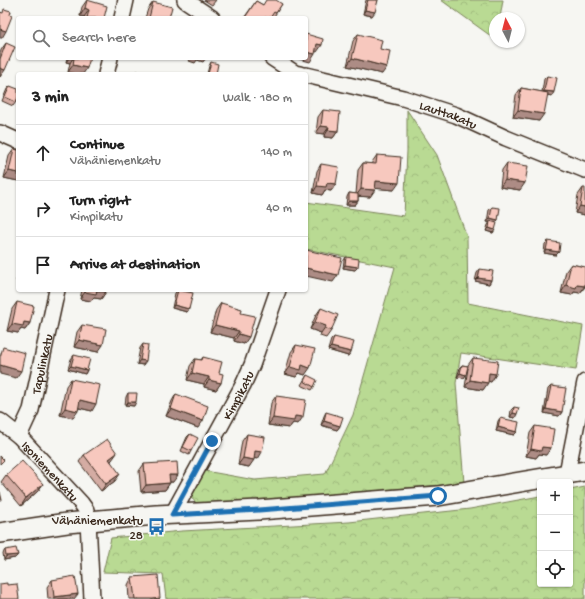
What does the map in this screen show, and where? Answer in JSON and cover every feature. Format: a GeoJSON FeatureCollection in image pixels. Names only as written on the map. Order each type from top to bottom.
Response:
{"type":"FeatureCollection","features":[{"type":"Feature","properties":{"kind":"street"},"geometry":{"type":"LineString","coordinates":[[122,16],[126,0]]}},
{"type":"Feature","properties":{"kind":"street"},"geometry":{"type":"LineString","coordinates":[[185,0],[209,16]]}},
{"type":"Feature","properties":{"kind":"street"},"geometry":{"type":"LineString","coordinates":[[106,72],[110,60]]}},
{"type":"Feature","properties":{"kind":"street","name":"Lauttakatu"},"geometry":{"type":"LineString","coordinates":[[275,60],[296,72]]}},
{"type":"Feature","properties":{"kind":"street","name":"Lauttakatu"},"geometry":{"type":"LineString","coordinates":[[308,76],[403,98],[456,115],[506,138],[585,170]]}},
{"type":"Feature","properties":{"kind":"street"},"geometry":{"type":"LineString","coordinates":[[0,133],[16,140]]}},
{"type":"Feature","properties":{"kind":"street","name":"Tapulinkatu"},"geometry":{"type":"LineString","coordinates":[[19,436],[31,410],[57,292]]}},
{"type":"Feature","properties":{"kind":"street","name":"Kimpikatu"},"geometry":{"type":"LineString","coordinates":[[172,515],[243,385],[252,365],[277,292]]}},
{"type":"Feature","properties":{"kind":"street"},"geometry":{"type":"LineString","coordinates":[[0,533],[88,521],[259,510],[438,496],[576,472],[585,382]]}},
{"type":"Feature","properties":{"kind":"street","name":"Isoniemenkatu"},"geometry":{"type":"LineString","coordinates":[[0,421],[19,436],[82,503],[86,510],[88,521],[92,599]]}},
{"type":"Feature","properties":{"kind":"green space"},"geometry":{"type":"Polygon","coordinates":[[[441,0],[503,0],[501,12],[489,12],[489,35],[441,0]]]}},
{"type":"Feature","properties":{"kind":"green space"},"geometry":{"type":"Polygon","coordinates":[[[407,110],[437,155],[467,237],[468,303],[583,326],[576,370],[461,353],[456,383],[464,483],[200,506],[190,497],[205,471],[255,480],[325,474],[353,415],[395,267],[308,249],[308,202],[404,216],[407,110]]]}},
{"type":"Feature","properties":{"kind":"green space"},"geometry":{"type":"Polygon","coordinates":[[[585,487],[585,599],[166,599],[163,574],[103,572],[111,538],[182,531],[349,522],[470,509],[537,497],[537,587],[573,587],[573,489],[585,487]]]}},
{"type":"Feature","properties":{"kind":"building"},"geometry":{"type":"Polygon","coordinates":[[[87,0],[107,6],[104,16],[88,16],[89,10],[85,8],[87,0]]]}},
{"type":"Feature","properties":{"kind":"building"},"geometry":{"type":"Polygon","coordinates":[[[266,0],[276,0],[282,4],[276,13],[274,12],[271,16],[246,16],[256,1],[263,5],[266,0]]]}},
{"type":"Feature","properties":{"kind":"building"},"geometry":{"type":"Polygon","coordinates":[[[368,0],[378,0],[375,12],[365,10],[368,0]]]}},
{"type":"Feature","properties":{"kind":"building"},"geometry":{"type":"Polygon","coordinates":[[[153,2],[172,7],[170,16],[150,16],[153,2]]]}},
{"type":"Feature","properties":{"kind":"building"},"geometry":{"type":"Polygon","coordinates":[[[4,9],[11,11],[10,15],[12,16],[6,31],[0,29],[0,12],[3,13],[4,9]]]}},
{"type":"Feature","properties":{"kind":"building"},"geometry":{"type":"Polygon","coordinates":[[[358,34],[382,40],[380,49],[390,51],[387,67],[352,58],[358,34]]]}},
{"type":"Feature","properties":{"kind":"building"},"geometry":{"type":"Polygon","coordinates":[[[308,35],[323,39],[322,45],[317,44],[315,54],[308,52],[308,35]]]}},
{"type":"Feature","properties":{"kind":"building"},"geometry":{"type":"Polygon","coordinates":[[[6,43],[15,47],[5,70],[0,68],[0,59],[6,43]]]}},
{"type":"Feature","properties":{"kind":"building"},"geometry":{"type":"Polygon","coordinates":[[[74,60],[89,60],[87,68],[73,65],[74,60]]]}},
{"type":"Feature","properties":{"kind":"building"},"geometry":{"type":"Polygon","coordinates":[[[211,62],[218,64],[216,72],[208,72],[211,62]]]}},
{"type":"Feature","properties":{"kind":"building"},"geometry":{"type":"Polygon","coordinates":[[[547,76],[557,78],[554,92],[544,91],[547,76]]]}},
{"type":"Feature","properties":{"kind":"building"},"geometry":{"type":"Polygon","coordinates":[[[10,86],[16,88],[16,102],[5,97],[10,86]]]}},
{"type":"Feature","properties":{"kind":"building"},"geometry":{"type":"Polygon","coordinates":[[[521,88],[548,93],[544,114],[518,110],[521,88]]]}},
{"type":"Feature","properties":{"kind":"building"},"geometry":{"type":"Polygon","coordinates":[[[323,110],[340,112],[338,131],[328,130],[329,127],[321,126],[323,110]]]}},
{"type":"Feature","properties":{"kind":"building"},"geometry":{"type":"Polygon","coordinates":[[[14,149],[16,150],[16,173],[9,171],[14,149]]]}},
{"type":"Feature","properties":{"kind":"building"},"geometry":{"type":"Polygon","coordinates":[[[377,155],[401,157],[399,183],[376,181],[375,190],[361,189],[363,163],[376,164],[377,155]]]}},
{"type":"Feature","properties":{"kind":"building"},"geometry":{"type":"Polygon","coordinates":[[[507,163],[528,166],[525,183],[505,180],[507,163]]]}},
{"type":"Feature","properties":{"kind":"building"},"geometry":{"type":"Polygon","coordinates":[[[321,164],[339,167],[336,184],[327,183],[326,187],[317,186],[321,164]]]}},
{"type":"Feature","properties":{"kind":"building"},"geometry":{"type":"Polygon","coordinates":[[[583,188],[585,188],[585,207],[580,206],[583,188]]]}},
{"type":"Feature","properties":{"kind":"building"},"geometry":{"type":"Polygon","coordinates":[[[349,193],[358,194],[358,201],[349,201],[349,193]]]}},
{"type":"Feature","properties":{"kind":"building"},"geometry":{"type":"Polygon","coordinates":[[[492,207],[500,208],[498,220],[490,218],[492,207]]]}},
{"type":"Feature","properties":{"kind":"building"},"geometry":{"type":"Polygon","coordinates":[[[490,221],[497,223],[495,230],[489,228],[490,221]]]}},
{"type":"Feature","properties":{"kind":"building"},"geometry":{"type":"Polygon","coordinates":[[[548,241],[560,243],[559,252],[546,250],[548,241]]]}},
{"type":"Feature","properties":{"kind":"building"},"geometry":{"type":"Polygon","coordinates":[[[308,250],[342,258],[338,275],[308,268],[308,250]]]}},
{"type":"Feature","properties":{"kind":"building"},"geometry":{"type":"Polygon","coordinates":[[[346,257],[359,259],[358,267],[345,265],[346,257]]]}},
{"type":"Feature","properties":{"kind":"building"},"geometry":{"type":"Polygon","coordinates":[[[571,264],[585,267],[585,286],[577,285],[576,288],[566,285],[571,264]]]}},
{"type":"Feature","properties":{"kind":"building"},"geometry":{"type":"Polygon","coordinates":[[[480,269],[493,271],[491,280],[478,278],[480,269]]]}},
{"type":"Feature","properties":{"kind":"building"},"geometry":{"type":"Polygon","coordinates":[[[85,292],[96,292],[96,294],[85,292]]]}},
{"type":"Feature","properties":{"kind":"building"},"geometry":{"type":"Polygon","coordinates":[[[177,292],[193,293],[189,309],[174,305],[177,292]]]}},
{"type":"Feature","properties":{"kind":"building"},"geometry":{"type":"Polygon","coordinates":[[[17,302],[34,306],[30,323],[24,322],[23,326],[12,324],[17,302]]]}},
{"type":"Feature","properties":{"kind":"building"},"geometry":{"type":"Polygon","coordinates":[[[221,303],[242,309],[241,313],[255,316],[249,337],[239,334],[239,331],[215,325],[221,303]]]}},
{"type":"Feature","properties":{"kind":"building"},"geometry":{"type":"Polygon","coordinates":[[[321,308],[338,315],[331,331],[325,328],[326,326],[315,322],[321,308]]]}},
{"type":"Feature","properties":{"kind":"building"},"geometry":{"type":"Polygon","coordinates":[[[82,325],[106,329],[103,345],[79,340],[82,325]]]}},
{"type":"Feature","properties":{"kind":"building"},"geometry":{"type":"Polygon","coordinates":[[[334,337],[354,342],[351,352],[331,347],[334,337]]]}},
{"type":"Feature","properties":{"kind":"building"},"geometry":{"type":"Polygon","coordinates":[[[143,344],[148,345],[146,361],[140,360],[143,344]]]}},
{"type":"Feature","properties":{"kind":"building"},"geometry":{"type":"Polygon","coordinates":[[[296,345],[315,349],[310,368],[302,365],[301,370],[290,367],[296,345]]]}},
{"type":"Feature","properties":{"kind":"building"},"geometry":{"type":"Polygon","coordinates":[[[3,347],[25,353],[21,371],[0,365],[0,357],[3,347]]]}},
{"type":"Feature","properties":{"kind":"building"},"geometry":{"type":"Polygon","coordinates":[[[74,355],[90,359],[87,370],[71,366],[74,355]]]}},
{"type":"Feature","properties":{"kind":"building"},"geometry":{"type":"Polygon","coordinates":[[[203,357],[222,362],[219,373],[223,374],[221,383],[209,380],[209,377],[192,373],[195,359],[202,360],[203,357]]]}},
{"type":"Feature","properties":{"kind":"building"},"geometry":{"type":"Polygon","coordinates":[[[473,358],[498,361],[496,374],[489,373],[488,383],[470,380],[473,358]]]}},
{"type":"Feature","properties":{"kind":"building"},"geometry":{"type":"Polygon","coordinates":[[[462,365],[468,366],[466,375],[460,373],[462,365]]]}},
{"type":"Feature","properties":{"kind":"building"},"geometry":{"type":"Polygon","coordinates":[[[307,375],[317,380],[314,387],[304,381],[307,375]]]}},
{"type":"Feature","properties":{"kind":"building"},"geometry":{"type":"Polygon","coordinates":[[[71,379],[100,385],[96,404],[80,400],[78,411],[65,408],[71,379]]]}},
{"type":"Feature","properties":{"kind":"building"},"geometry":{"type":"Polygon","coordinates":[[[551,386],[566,388],[562,412],[546,409],[551,386]]]}},
{"type":"Feature","properties":{"kind":"building"},"geometry":{"type":"Polygon","coordinates":[[[128,393],[137,393],[136,402],[128,402],[128,393]]]}},
{"type":"Feature","properties":{"kind":"building"},"geometry":{"type":"Polygon","coordinates":[[[176,394],[208,406],[203,421],[171,409],[176,394]]]}},
{"type":"Feature","properties":{"kind":"building"},"geometry":{"type":"Polygon","coordinates":[[[276,396],[306,400],[303,417],[295,416],[294,421],[273,418],[276,396]]]}},
{"type":"Feature","properties":{"kind":"building"},"geometry":{"type":"Polygon","coordinates":[[[514,407],[519,408],[517,414],[513,413],[514,407]]]}},
{"type":"Feature","properties":{"kind":"building"},"geometry":{"type":"Polygon","coordinates":[[[326,412],[343,417],[340,426],[324,421],[326,412]]]}},
{"type":"Feature","properties":{"kind":"building"},"geometry":{"type":"Polygon","coordinates":[[[500,418],[519,422],[517,432],[498,427],[500,418]]]}},
{"type":"Feature","properties":{"kind":"building"},"geometry":{"type":"Polygon","coordinates":[[[535,426],[554,429],[551,448],[542,447],[541,451],[531,449],[535,426]]]}},
{"type":"Feature","properties":{"kind":"building"},"geometry":{"type":"Polygon","coordinates":[[[190,434],[198,438],[191,451],[183,447],[190,434]]]}},
{"type":"Feature","properties":{"kind":"building"},"geometry":{"type":"Polygon","coordinates":[[[247,434],[265,437],[262,452],[255,451],[254,460],[243,458],[247,434]]]}},
{"type":"Feature","properties":{"kind":"building"},"geometry":{"type":"Polygon","coordinates":[[[107,439],[117,453],[109,459],[120,474],[106,484],[84,455],[107,439]]]}},
{"type":"Feature","properties":{"kind":"building"},"geometry":{"type":"Polygon","coordinates":[[[0,456],[4,460],[0,464],[0,456]]]}},
{"type":"Feature","properties":{"kind":"building"},"geometry":{"type":"Polygon","coordinates":[[[22,461],[43,484],[26,498],[6,475],[22,461]]]}},
{"type":"Feature","properties":{"kind":"building"},"geometry":{"type":"Polygon","coordinates":[[[177,462],[178,475],[169,475],[170,483],[146,485],[144,464],[177,462]]]}},
{"type":"Feature","properties":{"kind":"building"},"geometry":{"type":"Polygon","coordinates":[[[16,548],[18,555],[6,556],[5,550],[16,548]]]}},
{"type":"Feature","properties":{"kind":"building"},"geometry":{"type":"Polygon","coordinates":[[[158,575],[160,598],[135,599],[132,577],[158,575]]]}},
{"type":"Feature","properties":{"kind":"building"},"geometry":{"type":"Polygon","coordinates":[[[75,576],[78,594],[54,597],[52,580],[75,576]]]}},
{"type":"Feature","properties":{"kind":"building"},"geometry":{"type":"Polygon","coordinates":[[[7,583],[7,585],[17,584],[19,599],[0,599],[0,584],[7,583]]]}},
{"type":"Feature","properties":{"kind":"place","name":"Vähäniemenkatu 28"},"geometry":{"type":"Point","coordinates":[156,526]}},
{"type":"Feature","properties":{"kind":"route"},"geometry":{"type":"LineString","coordinates":[[212,441],[172,515],[259,510],[438,496]]}}]}
